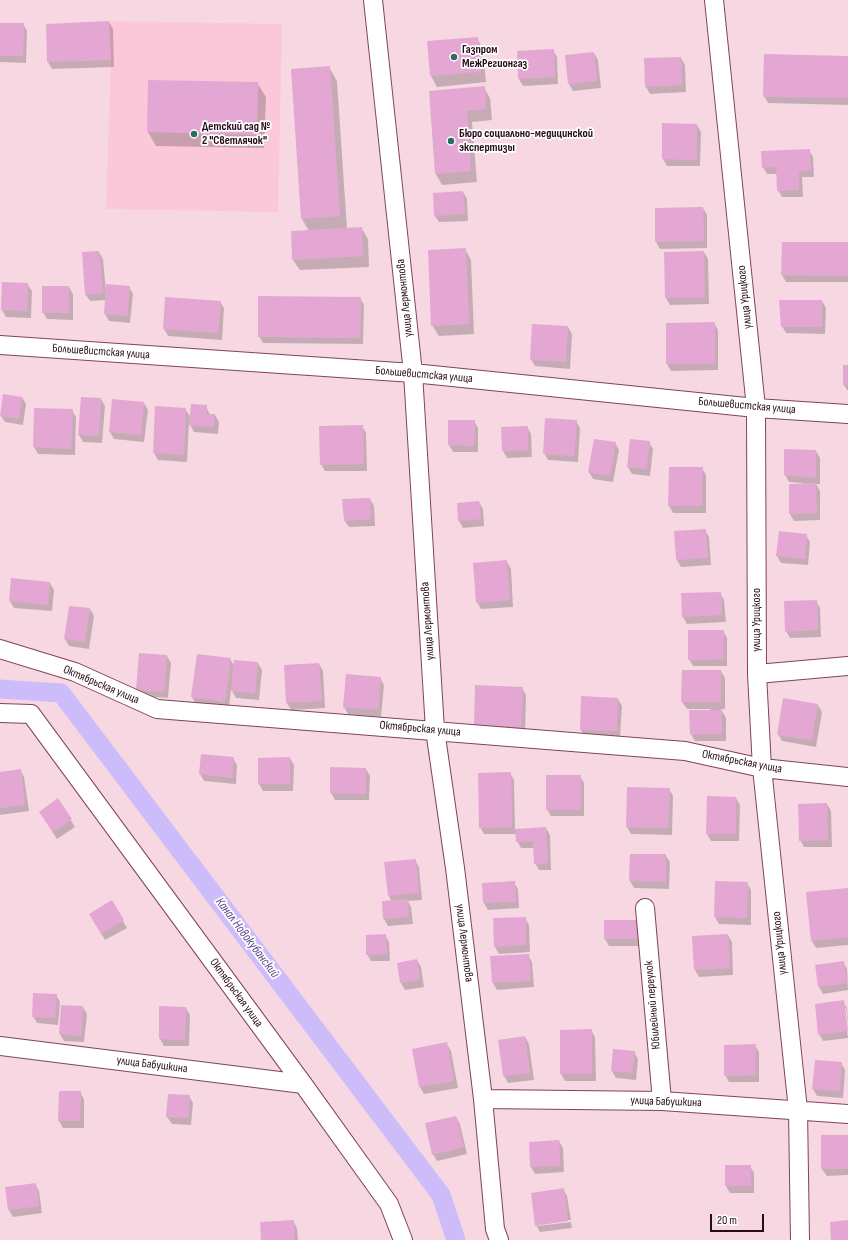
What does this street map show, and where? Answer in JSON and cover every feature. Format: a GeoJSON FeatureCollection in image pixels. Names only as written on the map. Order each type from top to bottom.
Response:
{"type":"FeatureCollection","features":[{"type":"Feature","properties":{"kind":"street","name":"улица Лермонтова"},"geometry":{"type":"LineString","coordinates":[[373,0],[413,373],[435,730],[455,868],[483,1099],[495,1229],[499,1240]]}},
{"type":"Feature","properties":{"kind":"street","name":"улица Урицкого"},"geometry":{"type":"LineString","coordinates":[[714,0],[756,408],[758,674],[762,768],[798,1110],[800,1240]]}},
{"type":"Feature","properties":{"kind":"street","name":"Большевистская улица"},"geometry":{"type":"LineString","coordinates":[[0,345],[413,373],[756,408],[848,414]]}},
{"type":"Feature","properties":{"kind":"street","name":"Октябрьская улица"},"geometry":{"type":"LineString","coordinates":[[0,649],[75,672],[157,709],[685,751],[762,768],[848,777]]}},
{"type":"Feature","properties":{"kind":"street"},"geometry":{"type":"LineString","coordinates":[[758,674],[848,666]]}},
{"type":"Feature","properties":{"kind":"street","name":"Октябрьская улица"},"geometry":{"type":"LineString","coordinates":[[0,713],[31,714],[303,1084]]}},
{"type":"Feature","properties":{"kind":"street","name":"Юбилейный переулок"},"geometry":{"type":"LineString","coordinates":[[644,908],[662,1101]]}},
{"type":"Feature","properties":{"kind":"street","name":"улица Бабушкина"},"geometry":{"type":"LineString","coordinates":[[0,1046],[303,1084]]}},
{"type":"Feature","properties":{"kind":"street"},"geometry":{"type":"LineString","coordinates":[[303,1084],[390,1204],[403,1240]]}},
{"type":"Feature","properties":{"kind":"street","name":"улица Бабушкина"},"geometry":{"type":"LineString","coordinates":[[483,1099],[662,1101],[848,1114]]}},
{"type":"Feature","properties":{"kind":"shaded area","name":"Детский сад № 2 \"Светлячок\""},"geometry":{"type":"Polygon","coordinates":[[[109,21],[282,24],[278,212],[106,209],[111,60],[109,21]]]}},
{"type":"Feature","properties":{"kind":"building"},"geometry":{"type":"Polygon","coordinates":[[[109,21],[111,60],[47,62],[46,24],[109,21]]]}},
{"type":"Feature","properties":{"kind":"building"},"geometry":{"type":"Polygon","coordinates":[[[0,23],[24,23],[23,56],[0,56],[0,23]]]}},
{"type":"Feature","properties":{"kind":"building","name":"Газпром МежРегионгаз"},"geometry":{"type":"Polygon","coordinates":[[[478,37],[481,72],[430,76],[427,41],[478,37]]]}},
{"type":"Feature","properties":{"kind":"building"},"geometry":{"type":"Polygon","coordinates":[[[554,49],[555,77],[518,79],[517,51],[554,49]]]}},
{"type":"Feature","properties":{"kind":"building"},"geometry":{"type":"Polygon","coordinates":[[[594,52],[597,81],[568,84],[565,55],[594,52]]]}},
{"type":"Feature","properties":{"kind":"building"},"geometry":{"type":"Polygon","coordinates":[[[764,54],[848,56],[848,98],[763,97],[764,54]]]}},
{"type":"Feature","properties":{"kind":"building"},"geometry":{"type":"Polygon","coordinates":[[[681,57],[682,85],[645,87],[644,58],[681,57]]]}},
{"type":"Feature","properties":{"kind":"building"},"geometry":{"type":"Polygon","coordinates":[[[330,66],[340,216],[301,219],[291,69],[330,66]]]}},
{"type":"Feature","properties":{"kind":"building"},"geometry":{"type":"Polygon","coordinates":[[[148,80],[258,82],[257,135],[147,132],[148,80]]]}},
{"type":"Feature","properties":{"kind":"building","name":"Бюро социально-медицинской экспертизы"},"geometry":{"type":"Polygon","coordinates":[[[485,86],[486,109],[467,111],[471,171],[435,174],[429,91],[485,86]]]}},
{"type":"Feature","properties":{"kind":"building"},"geometry":{"type":"Polygon","coordinates":[[[662,123],[697,124],[697,160],[662,159],[662,123]]]}},
{"type":"Feature","properties":{"kind":"building"},"geometry":{"type":"Polygon","coordinates":[[[810,149],[811,170],[799,171],[799,190],[777,191],[776,167],[762,168],[761,151],[810,149]]]}},
{"type":"Feature","properties":{"kind":"building"},"geometry":{"type":"Polygon","coordinates":[[[463,191],[465,214],[434,216],[433,193],[463,191]]]}},
{"type":"Feature","properties":{"kind":"building"},"geometry":{"type":"Polygon","coordinates":[[[703,207],[704,241],[655,242],[655,208],[703,207]]]}},
{"type":"Feature","properties":{"kind":"building"},"geometry":{"type":"Polygon","coordinates":[[[362,227],[363,256],[292,260],[291,231],[362,227]]]}},
{"type":"Feature","properties":{"kind":"building"},"geometry":{"type":"Polygon","coordinates":[[[782,242],[848,242],[848,276],[781,275],[782,242]]]}},
{"type":"Feature","properties":{"kind":"building"},"geometry":{"type":"Polygon","coordinates":[[[466,248],[469,324],[431,326],[428,250],[466,248]]]}},
{"type":"Feature","properties":{"kind":"building"},"geometry":{"type":"Polygon","coordinates":[[[99,251],[103,293],[85,295],[82,252],[99,251]]]}},
{"type":"Feature","properties":{"kind":"building"},"geometry":{"type":"Polygon","coordinates":[[[704,251],[705,298],[665,298],[664,252],[704,251]]]}},
{"type":"Feature","properties":{"kind":"building"},"geometry":{"type":"Polygon","coordinates":[[[2,282],[28,283],[27,311],[1,310],[2,282]]]}},
{"type":"Feature","properties":{"kind":"building"},"geometry":{"type":"Polygon","coordinates":[[[106,284],[130,286],[127,316],[104,314],[106,284]]]}},
{"type":"Feature","properties":{"kind":"building"},"geometry":{"type":"Polygon","coordinates":[[[42,286],[69,286],[69,313],[42,313],[42,286]]]}},
{"type":"Feature","properties":{"kind":"building"},"geometry":{"type":"Polygon","coordinates":[[[258,296],[361,297],[360,338],[258,337],[258,296]]]}},
{"type":"Feature","properties":{"kind":"building"},"geometry":{"type":"Polygon","coordinates":[[[165,297],[221,301],[218,333],[163,329],[165,297]]]}},
{"type":"Feature","properties":{"kind":"building"},"geometry":{"type":"Polygon","coordinates":[[[779,300],[822,300],[822,327],[781,327],[779,300]]]}},
{"type":"Feature","properties":{"kind":"building"},"geometry":{"type":"Polygon","coordinates":[[[715,322],[715,364],[666,364],[666,323],[715,322]]]}},
{"type":"Feature","properties":{"kind":"building"},"geometry":{"type":"Polygon","coordinates":[[[532,324],[568,326],[566,362],[530,360],[532,324]]]}},
{"type":"Feature","properties":{"kind":"building"},"geometry":{"type":"Polygon","coordinates":[[[843,365],[848,365],[848,385],[843,385],[843,365]]]}},
{"type":"Feature","properties":{"kind":"building"},"geometry":{"type":"Polygon","coordinates":[[[3,394],[22,397],[19,419],[0,416],[3,394]]]}},
{"type":"Feature","properties":{"kind":"building"},"geometry":{"type":"Polygon","coordinates":[[[81,397],[101,398],[99,436],[78,435],[81,397]]]}},
{"type":"Feature","properties":{"kind":"building"},"geometry":{"type":"Polygon","coordinates":[[[112,399],[144,402],[141,435],[109,432],[112,399]]]}},
{"type":"Feature","properties":{"kind":"building"},"geometry":{"type":"Polygon","coordinates":[[[191,404],[207,405],[206,414],[215,414],[214,427],[189,425],[191,404]]]}},
{"type":"Feature","properties":{"kind":"building"},"geometry":{"type":"Polygon","coordinates":[[[155,406],[186,408],[184,455],[153,453],[155,406]]]}},
{"type":"Feature","properties":{"kind":"building"},"geometry":{"type":"Polygon","coordinates":[[[34,408],[73,409],[71,449],[33,447],[34,408]]]}},
{"type":"Feature","properties":{"kind":"building"},"geometry":{"type":"Polygon","coordinates":[[[545,418],[577,420],[574,456],[543,454],[545,418]]]}},
{"type":"Feature","properties":{"kind":"building"},"geometry":{"type":"Polygon","coordinates":[[[448,420],[475,420],[474,446],[448,445],[448,420]]]}},
{"type":"Feature","properties":{"kind":"building"},"geometry":{"type":"Polygon","coordinates":[[[363,425],[364,464],[320,465],[319,426],[363,425]]]}},
{"type":"Feature","properties":{"kind":"building"},"geometry":{"type":"Polygon","coordinates":[[[528,426],[528,450],[502,451],[501,427],[528,426]]]}},
{"type":"Feature","properties":{"kind":"building"},"geometry":{"type":"Polygon","coordinates":[[[594,439],[616,442],[610,476],[588,472],[594,439]]]}},
{"type":"Feature","properties":{"kind":"building"},"geometry":{"type":"Polygon","coordinates":[[[630,439],[650,441],[646,469],[627,467],[630,439]]]}},
{"type":"Feature","properties":{"kind":"building"},"geometry":{"type":"Polygon","coordinates":[[[784,449],[816,450],[816,478],[784,475],[784,449]]]}},
{"type":"Feature","properties":{"kind":"building"},"geometry":{"type":"Polygon","coordinates":[[[669,467],[703,467],[702,506],[668,506],[669,467]]]}},
{"type":"Feature","properties":{"kind":"building"},"geometry":{"type":"Polygon","coordinates":[[[816,483],[817,513],[789,514],[789,484],[816,483]]]}},
{"type":"Feature","properties":{"kind":"building"},"geometry":{"type":"Polygon","coordinates":[[[370,498],[371,519],[344,521],[342,499],[370,498]]]}},
{"type":"Feature","properties":{"kind":"building"},"geometry":{"type":"Polygon","coordinates":[[[479,501],[481,519],[458,521],[457,503],[479,501]]]}},
{"type":"Feature","properties":{"kind":"building"},"geometry":{"type":"Polygon","coordinates":[[[706,529],[708,558],[676,560],[674,531],[706,529]]]}},
{"type":"Feature","properties":{"kind":"building"},"geometry":{"type":"Polygon","coordinates":[[[779,531],[807,534],[805,559],[776,556],[779,531]]]}},
{"type":"Feature","properties":{"kind":"building"},"geometry":{"type":"Polygon","coordinates":[[[507,560],[510,600],[476,603],[473,563],[507,560]]]}},
{"type":"Feature","properties":{"kind":"building"},"geometry":{"type":"Polygon","coordinates":[[[11,578],[50,582],[48,605],[9,601],[11,578]]]}},
{"type":"Feature","properties":{"kind":"building"},"geometry":{"type":"Polygon","coordinates":[[[721,592],[722,615],[682,617],[681,593],[721,592]]]}},
{"type":"Feature","properties":{"kind":"building"},"geometry":{"type":"Polygon","coordinates":[[[817,600],[818,630],[785,632],[784,601],[817,600]]]}},
{"type":"Feature","properties":{"kind":"building"},"geometry":{"type":"Polygon","coordinates":[[[69,606],[90,608],[85,642],[64,639],[69,606]]]}},
{"type":"Feature","properties":{"kind":"building"},"geometry":{"type":"Polygon","coordinates":[[[688,630],[724,630],[724,659],[688,660],[688,630]]]}},
{"type":"Feature","properties":{"kind":"building"},"geometry":{"type":"Polygon","coordinates":[[[139,653],[167,655],[164,692],[136,690],[139,653]]]}},
{"type":"Feature","properties":{"kind":"building"},"geometry":{"type":"Polygon","coordinates":[[[197,654],[231,658],[225,702],[191,697],[197,654]]]}},
{"type":"Feature","properties":{"kind":"building"},"geometry":{"type":"Polygon","coordinates":[[[234,660],[258,662],[255,693],[231,691],[234,660]]]}},
{"type":"Feature","properties":{"kind":"building"},"geometry":{"type":"Polygon","coordinates":[[[319,663],[322,701],[286,703],[284,665],[319,663]]]}},
{"type":"Feature","properties":{"kind":"building"},"geometry":{"type":"Polygon","coordinates":[[[682,670],[721,670],[721,702],[681,702],[682,670]]]}},
{"type":"Feature","properties":{"kind":"building"},"geometry":{"type":"Polygon","coordinates":[[[346,674],[381,677],[378,710],[343,707],[346,674]]]}},
{"type":"Feature","properties":{"kind":"building"},"geometry":{"type":"Polygon","coordinates":[[[475,685],[523,687],[521,727],[474,725],[475,685]]]}},
{"type":"Feature","properties":{"kind":"building"},"geometry":{"type":"Polygon","coordinates":[[[581,696],[618,698],[617,731],[580,730],[581,696]]]}},
{"type":"Feature","properties":{"kind":"building"},"geometry":{"type":"Polygon","coordinates":[[[783,698],[818,704],[812,740],[777,735],[783,698]]]}},
{"type":"Feature","properties":{"kind":"building"},"geometry":{"type":"Polygon","coordinates":[[[689,710],[722,710],[722,734],[690,735],[689,710]]]}},
{"type":"Feature","properties":{"kind":"building"},"geometry":{"type":"Polygon","coordinates":[[[201,754],[234,757],[232,778],[199,774],[201,754]]]}},
{"type":"Feature","properties":{"kind":"building"},"geometry":{"type":"Polygon","coordinates":[[[290,757],[290,784],[258,784],[258,758],[290,757]]]}},
{"type":"Feature","properties":{"kind":"building"},"geometry":{"type":"Polygon","coordinates":[[[330,767],[366,768],[366,794],[330,793],[330,767]]]}},
{"type":"Feature","properties":{"kind":"building"},"geometry":{"type":"Polygon","coordinates":[[[21,769],[25,805],[0,808],[0,772],[21,769]]]}},
{"type":"Feature","properties":{"kind":"building"},"geometry":{"type":"Polygon","coordinates":[[[511,772],[512,827],[479,828],[478,773],[511,772]]]}},
{"type":"Feature","properties":{"kind":"building"},"geometry":{"type":"Polygon","coordinates":[[[546,775],[581,775],[581,810],[546,810],[546,775]]]}},
{"type":"Feature","properties":{"kind":"building"},"geometry":{"type":"Polygon","coordinates":[[[627,787],[670,788],[668,828],[626,827],[627,787]]]}},
{"type":"Feature","properties":{"kind":"building"},"geometry":{"type":"Polygon","coordinates":[[[707,796],[736,797],[736,834],[706,834],[707,796]]]}},
{"type":"Feature","properties":{"kind":"building"},"geometry":{"type":"Polygon","coordinates":[[[58,798],[72,819],[53,832],[39,812],[58,798]]]}},
{"type":"Feature","properties":{"kind":"building"},"geometry":{"type":"Polygon","coordinates":[[[827,803],[828,840],[799,841],[798,804],[827,803]]]}},
{"type":"Feature","properties":{"kind":"building"},"geometry":{"type":"Polygon","coordinates":[[[546,827],[548,863],[534,864],[533,841],[516,842],[515,829],[546,827]]]}},
{"type":"Feature","properties":{"kind":"building"},"geometry":{"type":"Polygon","coordinates":[[[630,854],[666,854],[666,882],[629,881],[630,854]]]}},
{"type":"Feature","properties":{"kind":"building"},"geometry":{"type":"Polygon","coordinates":[[[416,859],[419,893],[388,896],[384,862],[416,859]]]}},
{"type":"Feature","properties":{"kind":"building"},"geometry":{"type":"Polygon","coordinates":[[[515,881],[516,902],[483,903],[482,883],[515,881]]]}},
{"type":"Feature","properties":{"kind":"building"},"geometry":{"type":"Polygon","coordinates":[[[715,881],[748,882],[747,918],[714,917],[715,881]]]}},
{"type":"Feature","properties":{"kind":"building"},"geometry":{"type":"Polygon","coordinates":[[[848,888],[848,937],[811,941],[806,892],[848,888]]]}},
{"type":"Feature","properties":{"kind":"building"},"geometry":{"type":"Polygon","coordinates":[[[408,899],[409,917],[383,919],[382,901],[408,899]]]}},
{"type":"Feature","properties":{"kind":"building"},"geometry":{"type":"Polygon","coordinates":[[[112,900],[124,920],[101,934],[89,914],[112,900]]]}},
{"type":"Feature","properties":{"kind":"building"},"geometry":{"type":"Polygon","coordinates":[[[526,917],[526,945],[494,947],[493,918],[526,917]]]}},
{"type":"Feature","properties":{"kind":"building"},"geometry":{"type":"Polygon","coordinates":[[[604,920],[637,920],[638,939],[604,939],[604,920]]]}},
{"type":"Feature","properties":{"kind":"building"},"geometry":{"type":"Polygon","coordinates":[[[386,934],[387,954],[366,955],[366,935],[386,934]]]}},
{"type":"Feature","properties":{"kind":"building"},"geometry":{"type":"Polygon","coordinates":[[[728,934],[730,968],[694,970],[692,936],[728,934]]]}},
{"type":"Feature","properties":{"kind":"building"},"geometry":{"type":"Polygon","coordinates":[[[529,954],[531,981],[492,983],[490,956],[529,954]]]}},
{"type":"Feature","properties":{"kind":"building"},"geometry":{"type":"Polygon","coordinates":[[[417,959],[420,980],[400,983],[397,963],[417,959]]]}},
{"type":"Feature","properties":{"kind":"building"},"geometry":{"type":"Polygon","coordinates":[[[844,961],[847,983],[818,987],[815,965],[844,961]]]}},
{"type":"Feature","properties":{"kind":"building"},"geometry":{"type":"Polygon","coordinates":[[[33,993],[57,994],[55,1018],[32,1017],[33,993]]]}},
{"type":"Feature","properties":{"kind":"building"},"geometry":{"type":"Polygon","coordinates":[[[844,1000],[848,1031],[818,1035],[815,1004],[844,1000]]]}},
{"type":"Feature","properties":{"kind":"building"},"geometry":{"type":"Polygon","coordinates":[[[61,1005],[83,1006],[81,1036],[59,1034],[61,1005]]]}},
{"type":"Feature","properties":{"kind":"building"},"geometry":{"type":"Polygon","coordinates":[[[159,1006],[186,1007],[185,1040],[159,1039],[159,1006]]]}},
{"type":"Feature","properties":{"kind":"building"},"geometry":{"type":"Polygon","coordinates":[[[592,1029],[592,1074],[560,1074],[560,1030],[592,1029]]]}},
{"type":"Feature","properties":{"kind":"building"},"geometry":{"type":"Polygon","coordinates":[[[525,1036],[530,1073],[503,1076],[498,1040],[525,1036]]]}},
{"type":"Feature","properties":{"kind":"building"},"geometry":{"type":"Polygon","coordinates":[[[447,1042],[454,1081],[419,1087],[412,1049],[447,1042]]]}},
{"type":"Feature","properties":{"kind":"building"},"geometry":{"type":"Polygon","coordinates":[[[756,1044],[756,1075],[724,1076],[724,1045],[756,1044]]]}},
{"type":"Feature","properties":{"kind":"building"},"geometry":{"type":"Polygon","coordinates":[[[613,1049],[635,1051],[632,1073],[611,1071],[613,1049]]]}},
{"type":"Feature","properties":{"kind":"building"},"geometry":{"type":"Polygon","coordinates":[[[815,1060],[842,1062],[840,1091],[812,1089],[815,1060]]]}},
{"type":"Feature","properties":{"kind":"building"},"geometry":{"type":"Polygon","coordinates":[[[59,1091],[81,1091],[80,1121],[58,1121],[59,1091]]]}},
{"type":"Feature","properties":{"kind":"building"},"geometry":{"type":"Polygon","coordinates":[[[168,1094],[190,1095],[188,1118],[166,1117],[168,1094]]]}},
{"type":"Feature","properties":{"kind":"building"},"geometry":{"type":"Polygon","coordinates":[[[456,1116],[464,1147],[432,1155],[425,1123],[456,1116]]]}},
{"type":"Feature","properties":{"kind":"building"},"geometry":{"type":"Polygon","coordinates":[[[821,1135],[848,1135],[848,1169],[821,1169],[821,1135]]]}},
{"type":"Feature","properties":{"kind":"building"},"geometry":{"type":"Polygon","coordinates":[[[559,1140],[560,1166],[530,1167],[529,1142],[559,1140]]]}},
{"type":"Feature","properties":{"kind":"building"},"geometry":{"type":"Polygon","coordinates":[[[725,1165],[751,1165],[751,1186],[725,1186],[725,1165]]]}},
{"type":"Feature","properties":{"kind":"building"},"geometry":{"type":"Polygon","coordinates":[[[36,1183],[39,1206],[8,1210],[5,1187],[36,1183]]]}},
{"type":"Feature","properties":{"kind":"building"},"geometry":{"type":"Polygon","coordinates":[[[564,1188],[568,1221],[535,1226],[531,1193],[564,1188]]]}},
{"type":"Feature","properties":{"kind":"building"},"geometry":{"type":"Polygon","coordinates":[[[294,1220],[295,1240],[261,1240],[260,1222],[294,1220]]]}},
{"type":"Feature","properties":{"kind":"building"},"geometry":{"type":"Polygon","coordinates":[[[848,1220],[848,1240],[831,1240],[830,1222],[848,1220]]]}},
{"type":"Feature","properties":{"kind":"waterway","name":"Канал Новокубанский"},"geometry":{"type":"LineString","coordinates":[[0,689],[61,693],[441,1195],[456,1240]]}},
{"type":"Feature","properties":{"kind":"place","name":"Газпром МежРегионгаз"},"geometry":{"type":"Point","coordinates":[454,57]}},
{"type":"Feature","properties":{"kind":"place","name":"Детский сад № 2 \"Светлячок\""},"geometry":{"type":"Point","coordinates":[194,134]}},
{"type":"Feature","properties":{"kind":"place","name":"Бюро социально-медицинской экспертизы"},"geometry":{"type":"Point","coordinates":[451,141]}}]}
